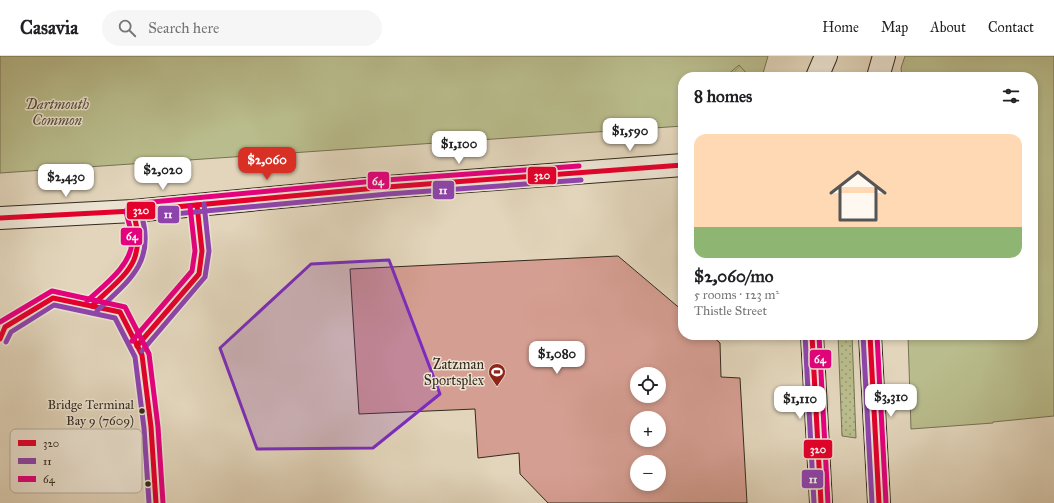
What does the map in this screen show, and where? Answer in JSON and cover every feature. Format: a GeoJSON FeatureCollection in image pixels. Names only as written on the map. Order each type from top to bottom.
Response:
{"type":"FeatureCollection","features":[{"type":"Feature","properties":{"kind":"main road"},"geometry":{"type":"LineString","coordinates":[[819,72],[826,56]]}},
{"type":"Feature","properties":{"kind":"main road"},"geometry":{"type":"LineString","coordinates":[[879,72],[884,56]]}},
{"type":"Feature","properties":{"kind":"main road"},"geometry":{"type":"LineString","coordinates":[[0,218],[133,211],[387,187],[678,166]]}},
{"type":"Feature","properties":{"kind":"main road"},"geometry":{"type":"LineString","coordinates":[[812,340],[821,503]]}},
{"type":"Feature","properties":{"kind":"main road"},"geometry":{"type":"LineString","coordinates":[[870,340],[879,503]]}},
{"type":"Feature","properties":{"kind":"highlighted area"},"geometry":{"type":"Polygon","coordinates":[[[389,260],[440,394],[373,448],[257,449],[220,348],[311,264],[389,260]]]}},
{"type":"Feature","properties":{"kind":"green space","name":"Dartmouth Common"},"geometry":{"type":"Polygon","coordinates":[[[0,56],[768,56],[763,72],[678,72],[678,126],[0,173],[0,56]]]}},
{"type":"Feature","properties":{"kind":"green space"},"geometry":{"type":"Polygon","coordinates":[[[905,56],[1054,56],[1054,416],[993,423],[911,429],[908,340],[1038,340],[1038,72],[901,72],[901,68],[905,56]]]}},
{"type":"Feature","properties":{"kind":"green space"},"geometry":{"type":"Polygon","coordinates":[[[739,65],[745,72],[731,72],[739,65]]]}},
{"type":"Feature","properties":{"kind":"green space"},"geometry":{"type":"Polygon","coordinates":[[[838,340],[852,340],[856,438],[842,436],[838,340]]]}},
{"type":"Feature","properties":{"kind":"building","name":"Zatzman Sportsplex"},"geometry":{"type":"Polygon","coordinates":[[[618,256],[678,307],[678,340],[717,340],[720,343],[721,377],[740,378],[747,503],[548,503],[520,474],[519,453],[478,458],[475,409],[359,414],[350,269],[618,256]]]}},
{"type":"Feature","properties":{"kind":"transit line","name":"320"},"geometry":{"type":"LineString","coordinates":[[0,218],[133,211],[387,187],[678,165]]}},
{"type":"Feature","properties":{"kind":"transit line","name":"64"},"geometry":{"type":"LineString","coordinates":[[87,301],[115,275],[127,259],[132,242],[131,230],[126,211],[131,204],[386,180],[579,166]]}},
{"type":"Feature","properties":{"kind":"transit line","name":"11"},"geometry":{"type":"LineString","coordinates":[[97,311],[119,291],[136,271],[145,247],[145,233],[142,217],[388,194],[581,180]]}},
{"type":"Feature","properties":{"kind":"transit line","name":"11"},"geometry":{"type":"LineString","coordinates":[[142,351],[205,277],[209,251],[204,204]]}},
{"type":"Feature","properties":{"kind":"transit line","name":"320"},"geometry":{"type":"LineString","coordinates":[[137,346],[199,274],[202,251],[197,205]]}},
{"type":"Feature","properties":{"kind":"transit line","name":"64"},"geometry":{"type":"LineString","coordinates":[[132,341],[192,271],[195,251],[190,206]]}},
{"type":"Feature","properties":{"kind":"transit line","name":"320"},"geometry":{"type":"LineString","coordinates":[[92,306],[124,275],[131,266],[136,255],[138,243],[133,211]]}},
{"type":"Feature","properties":{"kind":"transit line","name":"64"},"geometry":{"type":"LineString","coordinates":[[0,322],[52,291],[125,307],[149,354],[158,427],[163,503]]}},
{"type":"Feature","properties":{"kind":"transit line","name":"320"},"geometry":{"type":"LineString","coordinates":[[0,339],[5,327],[53,298],[120,312],[142,355],[151,427],[156,503]]}},
{"type":"Feature","properties":{"kind":"transit line","name":"11"},"geometry":{"type":"LineString","coordinates":[[6,342],[11,332],[54,305],[115,318],[135,357],[144,428],[149,503]]}},
{"type":"Feature","properties":{"kind":"transit line","name":"11"},"geometry":{"type":"LineString","coordinates":[[805,340],[814,503]]}},
{"type":"Feature","properties":{"kind":"transit line","name":"320"},"geometry":{"type":"LineString","coordinates":[[812,340],[821,503]]}},
{"type":"Feature","properties":{"kind":"transit line","name":"64"},"geometry":{"type":"LineString","coordinates":[[819,340],[828,503]]}},
{"type":"Feature","properties":{"kind":"transit line","name":"11"},"geometry":{"type":"LineString","coordinates":[[863,340],[872,503]]}},
{"type":"Feature","properties":{"kind":"transit line","name":"320"},"geometry":{"type":"LineString","coordinates":[[870,340],[879,503]]}},
{"type":"Feature","properties":{"kind":"transit line","name":"64"},"geometry":{"type":"LineString","coordinates":[[877,340],[886,503]]}},
{"type":"Feature","properties":{"kind":"place","name":"Zatzman Sportsplex"},"geometry":{"type":"Point","coordinates":[497,387]}},
{"type":"Feature","properties":{"kind":"place","name":"Bridge Terminal Bay 9 (7609)"},"geometry":{"type":"Point","coordinates":[142,411]}}]}
